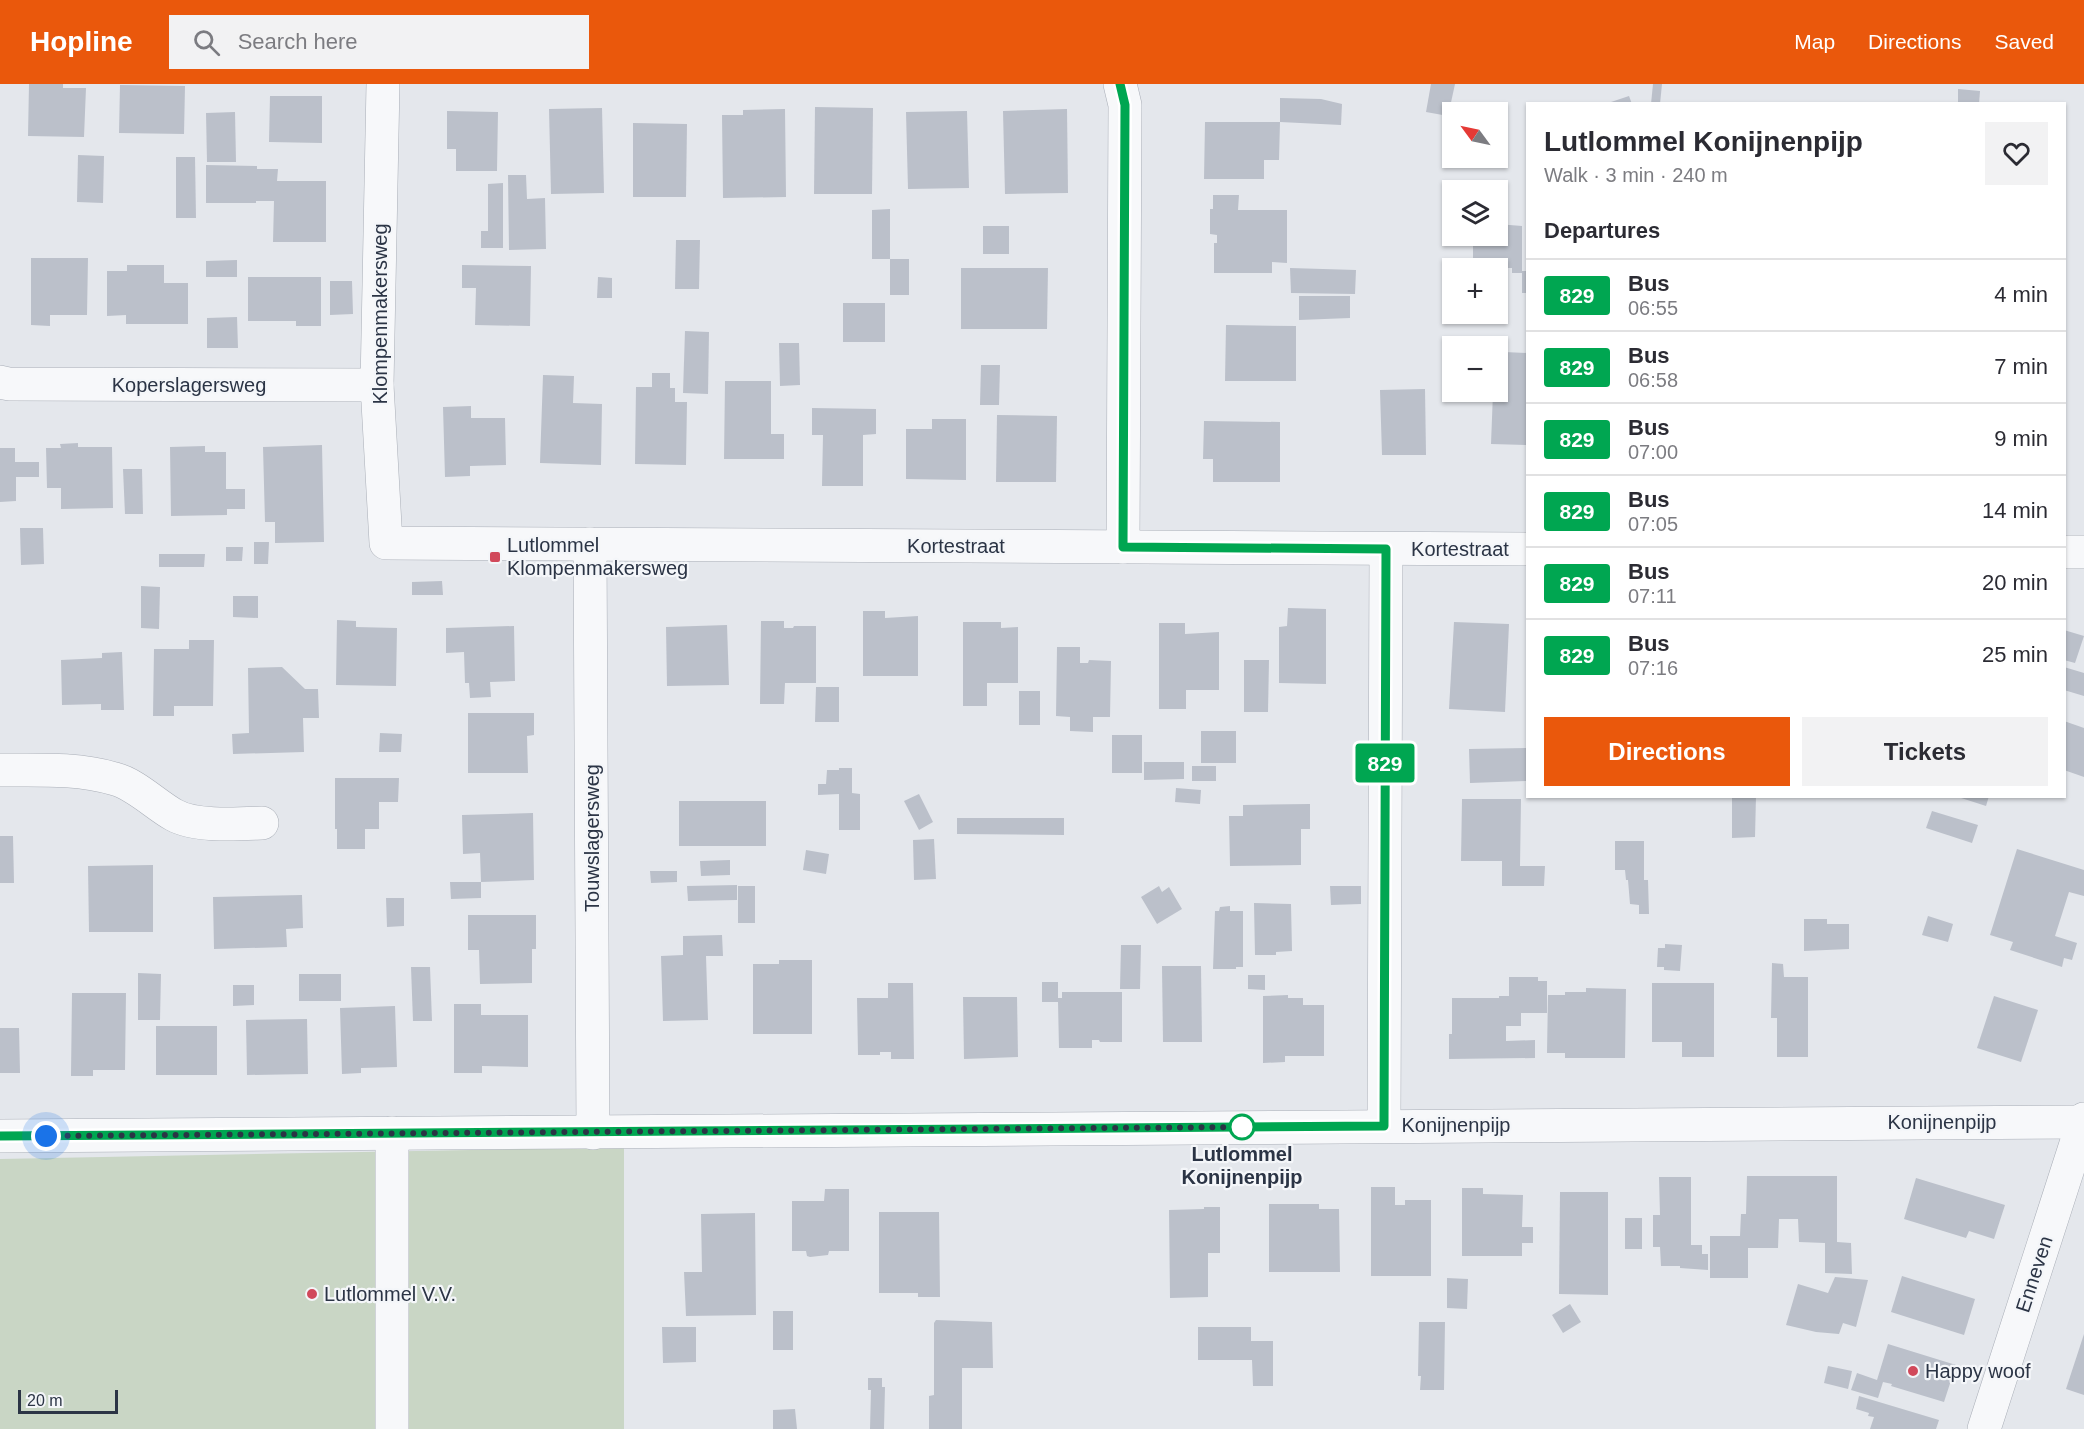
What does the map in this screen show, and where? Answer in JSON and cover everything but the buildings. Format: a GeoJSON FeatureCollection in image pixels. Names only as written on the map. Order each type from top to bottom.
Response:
{"type":"FeatureCollection","features":[{"type":"Feature","properties":{"kind":"street","name":"Klompenmakersweg"},"geometry":{"type":"LineString","coordinates":[[383,84],[377,385],[386,543]]}},
{"type":"Feature","properties":{"kind":"street"},"geometry":{"type":"LineString","coordinates":[[1120,84],[1125,105],[1123,547]]}},
{"type":"Feature","properties":{"kind":"street","name":"Koperslagersweg"},"geometry":{"type":"LineString","coordinates":[[0,382],[9,384],[377,385]]}},
{"type":"Feature","properties":{"kind":"street","name":"Kortestraat"},"geometry":{"type":"LineString","coordinates":[[386,543],[1526,549]]}},
{"type":"Feature","properties":{"kind":"street","name":"Touwslagersweg"},"geometry":{"type":"LineString","coordinates":[[590,544],[593,1133]]}},
{"type":"Feature","properties":{"kind":"street"},"geometry":{"type":"LineString","coordinates":[[1384,1126],[1386,549]]}},
{"type":"Feature","properties":{"kind":"street"},"geometry":{"type":"LineString","coordinates":[[2066,552],[2084,552]]}},
{"type":"Feature","properties":{"kind":"street"},"geometry":{"type":"LineString","coordinates":[[0,770],[84,771],[118,779],[177,817],[230,824],[262,823]]}},
{"type":"Feature","properties":{"kind":"street","name":"Konijnenpijp"},"geometry":{"type":"LineString","coordinates":[[0,1136],[2084,1120]]}},
{"type":"Feature","properties":{"kind":"street","name":"Enneven"},"geometry":{"type":"LineString","coordinates":[[1984,1429],[2084,1120]]}},
{"type":"Feature","properties":{"kind":"street"},"geometry":{"type":"LineString","coordinates":[[392,1133],[392,1429]]}},
{"type":"Feature","properties":{"kind":"green space","name":"Lutlommel V.V."},"geometry":{"type":"Polygon","coordinates":[[[624,1147],[624,1429],[0,1429],[0,1159],[624,1147]]]}},
{"type":"Feature","properties":{"kind":"bus line","name":"829"},"geometry":{"type":"LineString","coordinates":[[0,1136],[1384,1126],[1386,549],[1123,547],[1125,105],[1120,84]]}},
{"type":"Feature","properties":{"kind":"place","name":"Lutlommel Klompenmakersweg"},"geometry":{"type":"Point","coordinates":[495,557]}},
{"type":"Feature","properties":{"kind":"place","name":"Lutlommel Konijnenpijp"},"geometry":{"type":"Point","coordinates":[1242,1127]}},
{"type":"Feature","properties":{"kind":"place","name":"Lutlommel V.V."},"geometry":{"type":"Point","coordinates":[312,1294]}},
{"type":"Feature","properties":{"kind":"place","name":"Happy woof"},"geometry":{"type":"Point","coordinates":[1913,1371]}},
{"type":"Feature","properties":{"kind":"route"},"geometry":{"type":"LineString","coordinates":[[46,1136],[1242,1127]]}}]}
